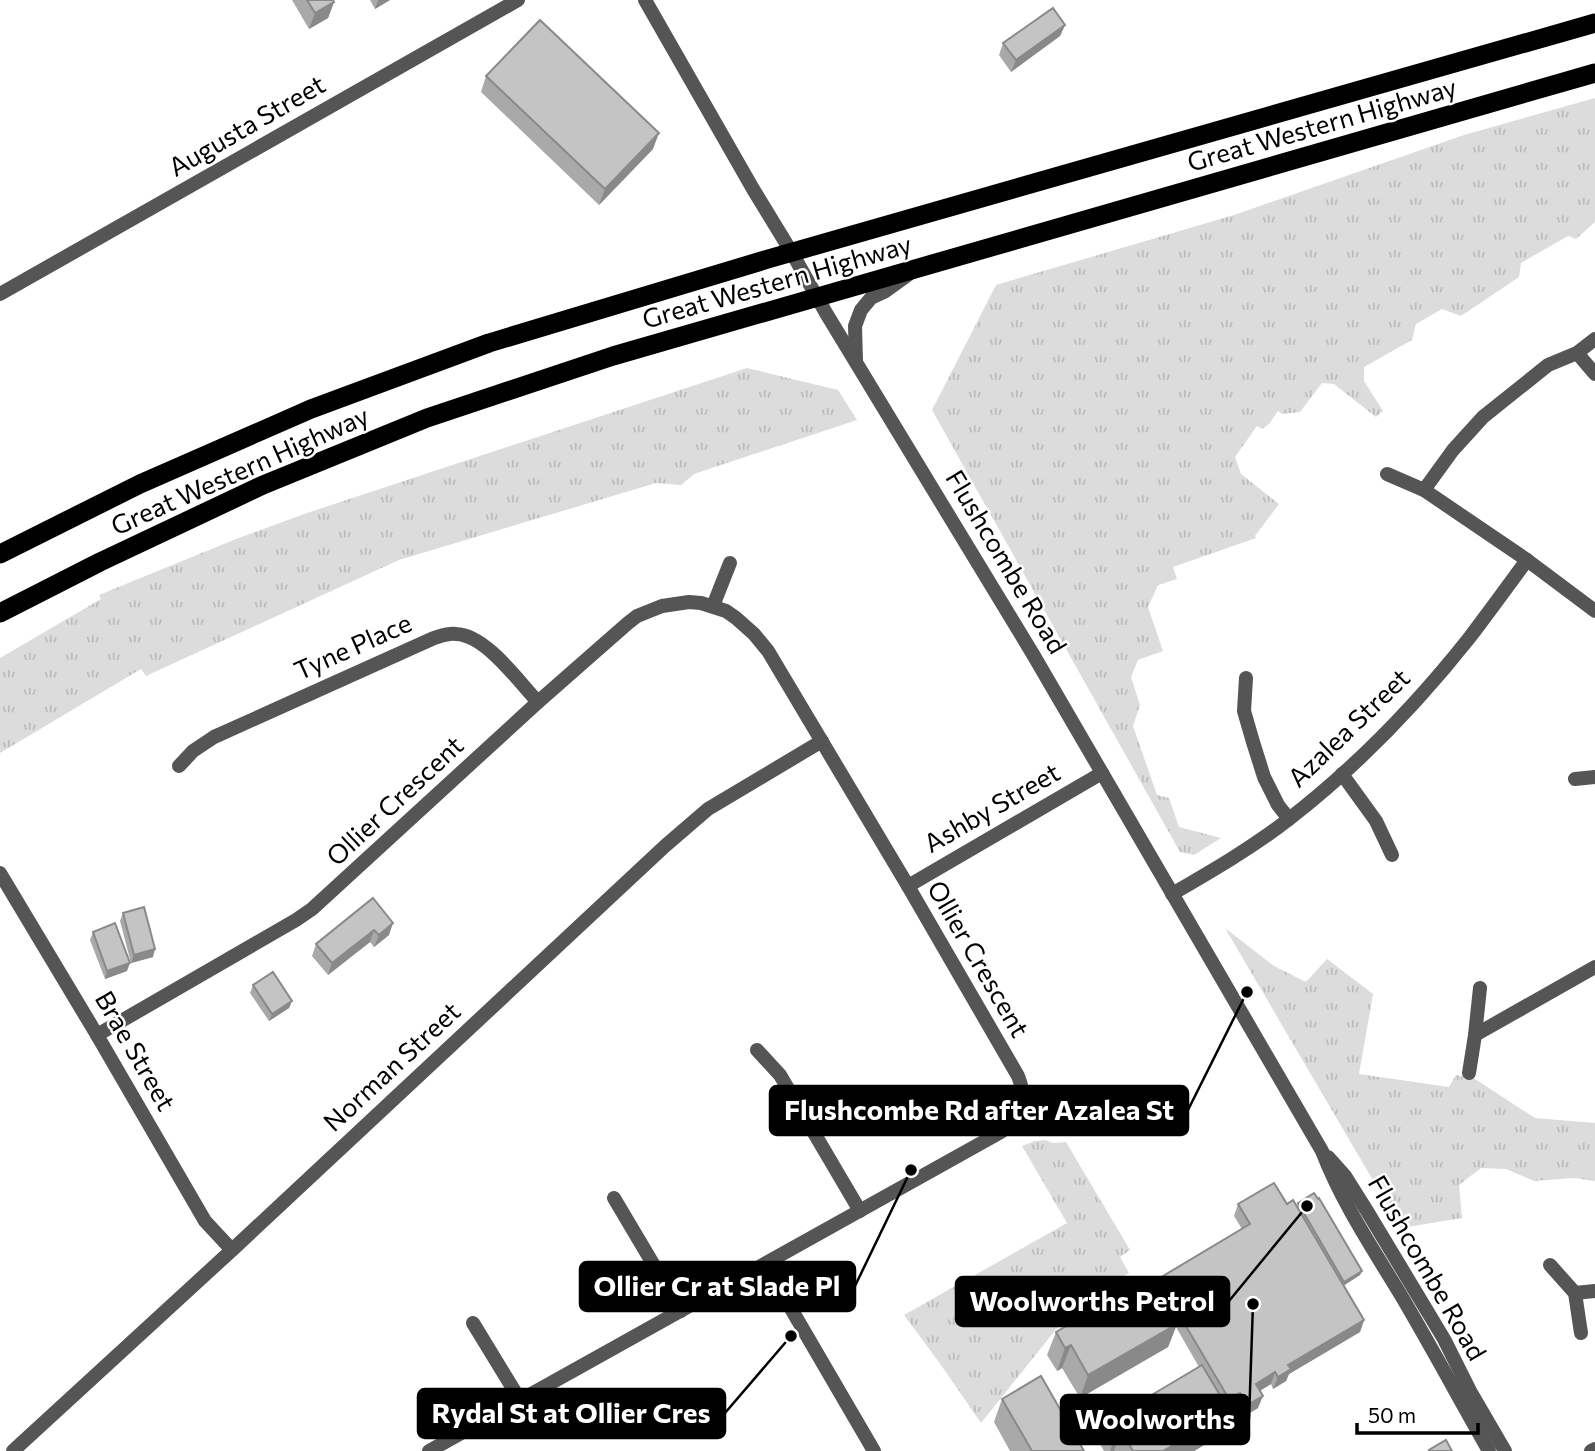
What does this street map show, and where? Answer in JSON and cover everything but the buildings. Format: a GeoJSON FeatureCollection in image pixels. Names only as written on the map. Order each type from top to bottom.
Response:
{"type":"FeatureCollection","features":[{"type":"Feature","properties":{"kind":"highway","name":"Great Western Highway"},"geometry":{"type":"LineString","coordinates":[[0,554],[140,484],[311,409],[489,344],[792,253],[1595,23]]}},
{"type":"Feature","properties":{"kind":"highway","name":"Great Western Highway"},"geometry":{"type":"LineString","coordinates":[[0,613],[263,485],[427,418],[613,356],[1595,73]]}},
{"type":"Feature","properties":{"kind":"street","name":"Augusta Street"},"geometry":{"type":"LineString","coordinates":[[0,294],[518,0]]}},
{"type":"Feature","properties":{"kind":"street","name":"Flushcombe Road"},"geometry":{"type":"LineString","coordinates":[[645,0],[753,189],[962,535],[1322,1151],[1354,1219],[1417,1322],[1489,1451]]}},
{"type":"Feature","properties":{"kind":"street"},"geometry":{"type":"LineString","coordinates":[[856,362],[855,326],[861,310],[871,298],[913,271]]}},
{"type":"Feature","properties":{"kind":"street"},"geometry":{"type":"LineString","coordinates":[[1424,490],[1453,450],[1483,418],[1548,365],[1577,353],[1595,339]]}},
{"type":"Feature","properties":{"kind":"street"},"geometry":{"type":"LineString","coordinates":[[1577,353],[1595,374]]}},
{"type":"Feature","properties":{"kind":"street"},"geometry":{"type":"LineString","coordinates":[[1387,474],[1424,490],[1527,560],[1595,611]]}},
{"type":"Feature","properties":{"kind":"street","name":"Azalea Street"},"geometry":{"type":"LineString","coordinates":[[1172,894],[1289,819],[1342,774],[1419,698],[1469,638],[1527,560]]}},
{"type":"Feature","properties":{"kind":"street"},"geometry":{"type":"LineString","coordinates":[[713,606],[730,563]]}},
{"type":"Feature","properties":{"kind":"street","name":"Ollier Crescent"},"geometry":{"type":"LineString","coordinates":[[97,1035],[312,909],[619,631],[638,616],[662,606],[689,601],[713,606],[736,618],[761,642],[908,886],[1018,1076],[1023,1090],[1023,1103]]}},
{"type":"Feature","properties":{"kind":"street","name":"Tyne Place"},"geometry":{"type":"LineString","coordinates":[[179,766],[193,751],[214,737],[446,634],[465,635],[483,644],[538,702]]}},
{"type":"Feature","properties":{"kind":"street"},"geometry":{"type":"LineString","coordinates":[[1246,678],[1244,712],[1253,742],[1264,776],[1278,805],[1289,819]]}},
{"type":"Feature","properties":{"kind":"street","name":"Norman Street"},"geometry":{"type":"LineString","coordinates":[[13,1451],[665,846],[708,809],[822,741]]}},
{"type":"Feature","properties":{"kind":"street","name":"Ashby Street"},"geometry":{"type":"LineString","coordinates":[[908,886],[1102,773]]}},
{"type":"Feature","properties":{"kind":"street"},"geometry":{"type":"LineString","coordinates":[[1342,774],[1376,821],[1392,855]]}},
{"type":"Feature","properties":{"kind":"street"},"geometry":{"type":"LineString","coordinates":[[1575,779],[1595,778]]}},
{"type":"Feature","properties":{"kind":"street","name":"Brae Street"},"geometry":{"type":"LineString","coordinates":[[0,873],[205,1221],[232,1250]]}},
{"type":"Feature","properties":{"kind":"street"},"geometry":{"type":"LineString","coordinates":[[1475,1035],[1595,967]]}},
{"type":"Feature","properties":{"kind":"street"},"geometry":{"type":"LineString","coordinates":[[1469,1073],[1480,988]]}},
{"type":"Feature","properties":{"kind":"street"},"geometry":{"type":"LineString","coordinates":[[757,1050],[780,1075],[860,1211]]}},
{"type":"Feature","properties":{"kind":"street"},"geometry":{"type":"LineString","coordinates":[[429,1451],[1001,1132],[1017,1117],[1023,1103],[1059,1116]]}},
{"type":"Feature","properties":{"kind":"street","name":"Flushcombe Road"},"geometry":{"type":"LineString","coordinates":[[1322,1151],[1345,1176],[1367,1211],[1444,1339],[1505,1451]]}},
{"type":"Feature","properties":{"kind":"street"},"geometry":{"type":"LineString","coordinates":[[614,1198],[681,1311]]}},
{"type":"Feature","properties":{"kind":"street"},"geometry":{"type":"LineString","coordinates":[[765,1264],[874,1451]]}},
{"type":"Feature","properties":{"kind":"street"},"geometry":{"type":"LineString","coordinates":[[1550,1265],[1575,1293],[1581,1333]]}},
{"type":"Feature","properties":{"kind":"street"},"geometry":{"type":"LineString","coordinates":[[1575,1293],[1595,1290]]}},
{"type":"Feature","properties":{"kind":"street"},"geometry":{"type":"LineString","coordinates":[[473,1323],[520,1400]]}},
{"type":"Feature","properties":{"kind":"green space"},"geometry":{"type":"Polygon","coordinates":[[[1595,98],[1595,222],[1576,239],[1568,236],[1521,263],[1519,277],[1461,316],[1442,309],[1416,324],[1412,340],[1364,367],[1364,381],[1383,411],[1376,417],[1334,384],[1322,383],[1300,412],[1282,414],[1278,411],[1262,429],[1257,426],[1235,457],[1241,474],[1279,504],[1256,538],[1173,567],[1177,579],[1158,585],[1148,607],[1163,651],[1138,660],[1131,677],[1140,705],[1133,726],[1157,795],[1169,798],[1179,827],[1221,838],[1194,855],[1180,852],[932,410],[996,285],[1234,215],[1464,135],[1595,98]]]}},
{"type":"Feature","properties":{"kind":"green space"},"geometry":{"type":"Polygon","coordinates":[[[747,368],[838,390],[857,420],[694,474],[681,485],[656,483],[399,560],[146,676],[141,669],[0,753],[0,658],[101,599],[99,595],[307,513],[747,368]]]}},
{"type":"Feature","properties":{"kind":"green space"},"geometry":{"type":"Polygon","coordinates":[[[1225,928],[1274,966],[1306,982],[1327,959],[1373,994],[1359,1074],[1449,1087],[1456,1075],[1475,1079],[1535,1118],[1595,1123],[1595,1181],[1574,1178],[1534,1181],[1506,1169],[1481,1168],[1459,1185],[1462,1218],[1401,1228],[1225,928]]]}},
{"type":"Feature","properties":{"kind":"green space"},"geometry":{"type":"Polygon","coordinates":[[[1045,1140],[1053,1143],[1066,1142],[1130,1250],[1120,1257],[1129,1273],[1078,1302],[981,1423],[904,1315],[1067,1223],[1022,1146],[1045,1140]]]}},
{"type":"Feature","properties":{"kind":"place","name":"Flushcombe Rd after Azalea St"},"geometry":{"type":"Point","coordinates":[1247,992]}},
{"type":"Feature","properties":{"kind":"place","name":"Ollier Cr at Slade Pl"},"geometry":{"type":"Point","coordinates":[911,1170]}},
{"type":"Feature","properties":{"kind":"place","name":"Woolworths Petrol"},"geometry":{"type":"Point","coordinates":[1307,1206]}},
{"type":"Feature","properties":{"kind":"place","name":"Woolworths"},"geometry":{"type":"Point","coordinates":[1253,1304]}},
{"type":"Feature","properties":{"kind":"place","name":"Rydal St at Ollier Cres"},"geometry":{"type":"Point","coordinates":[791,1336]}}]}
